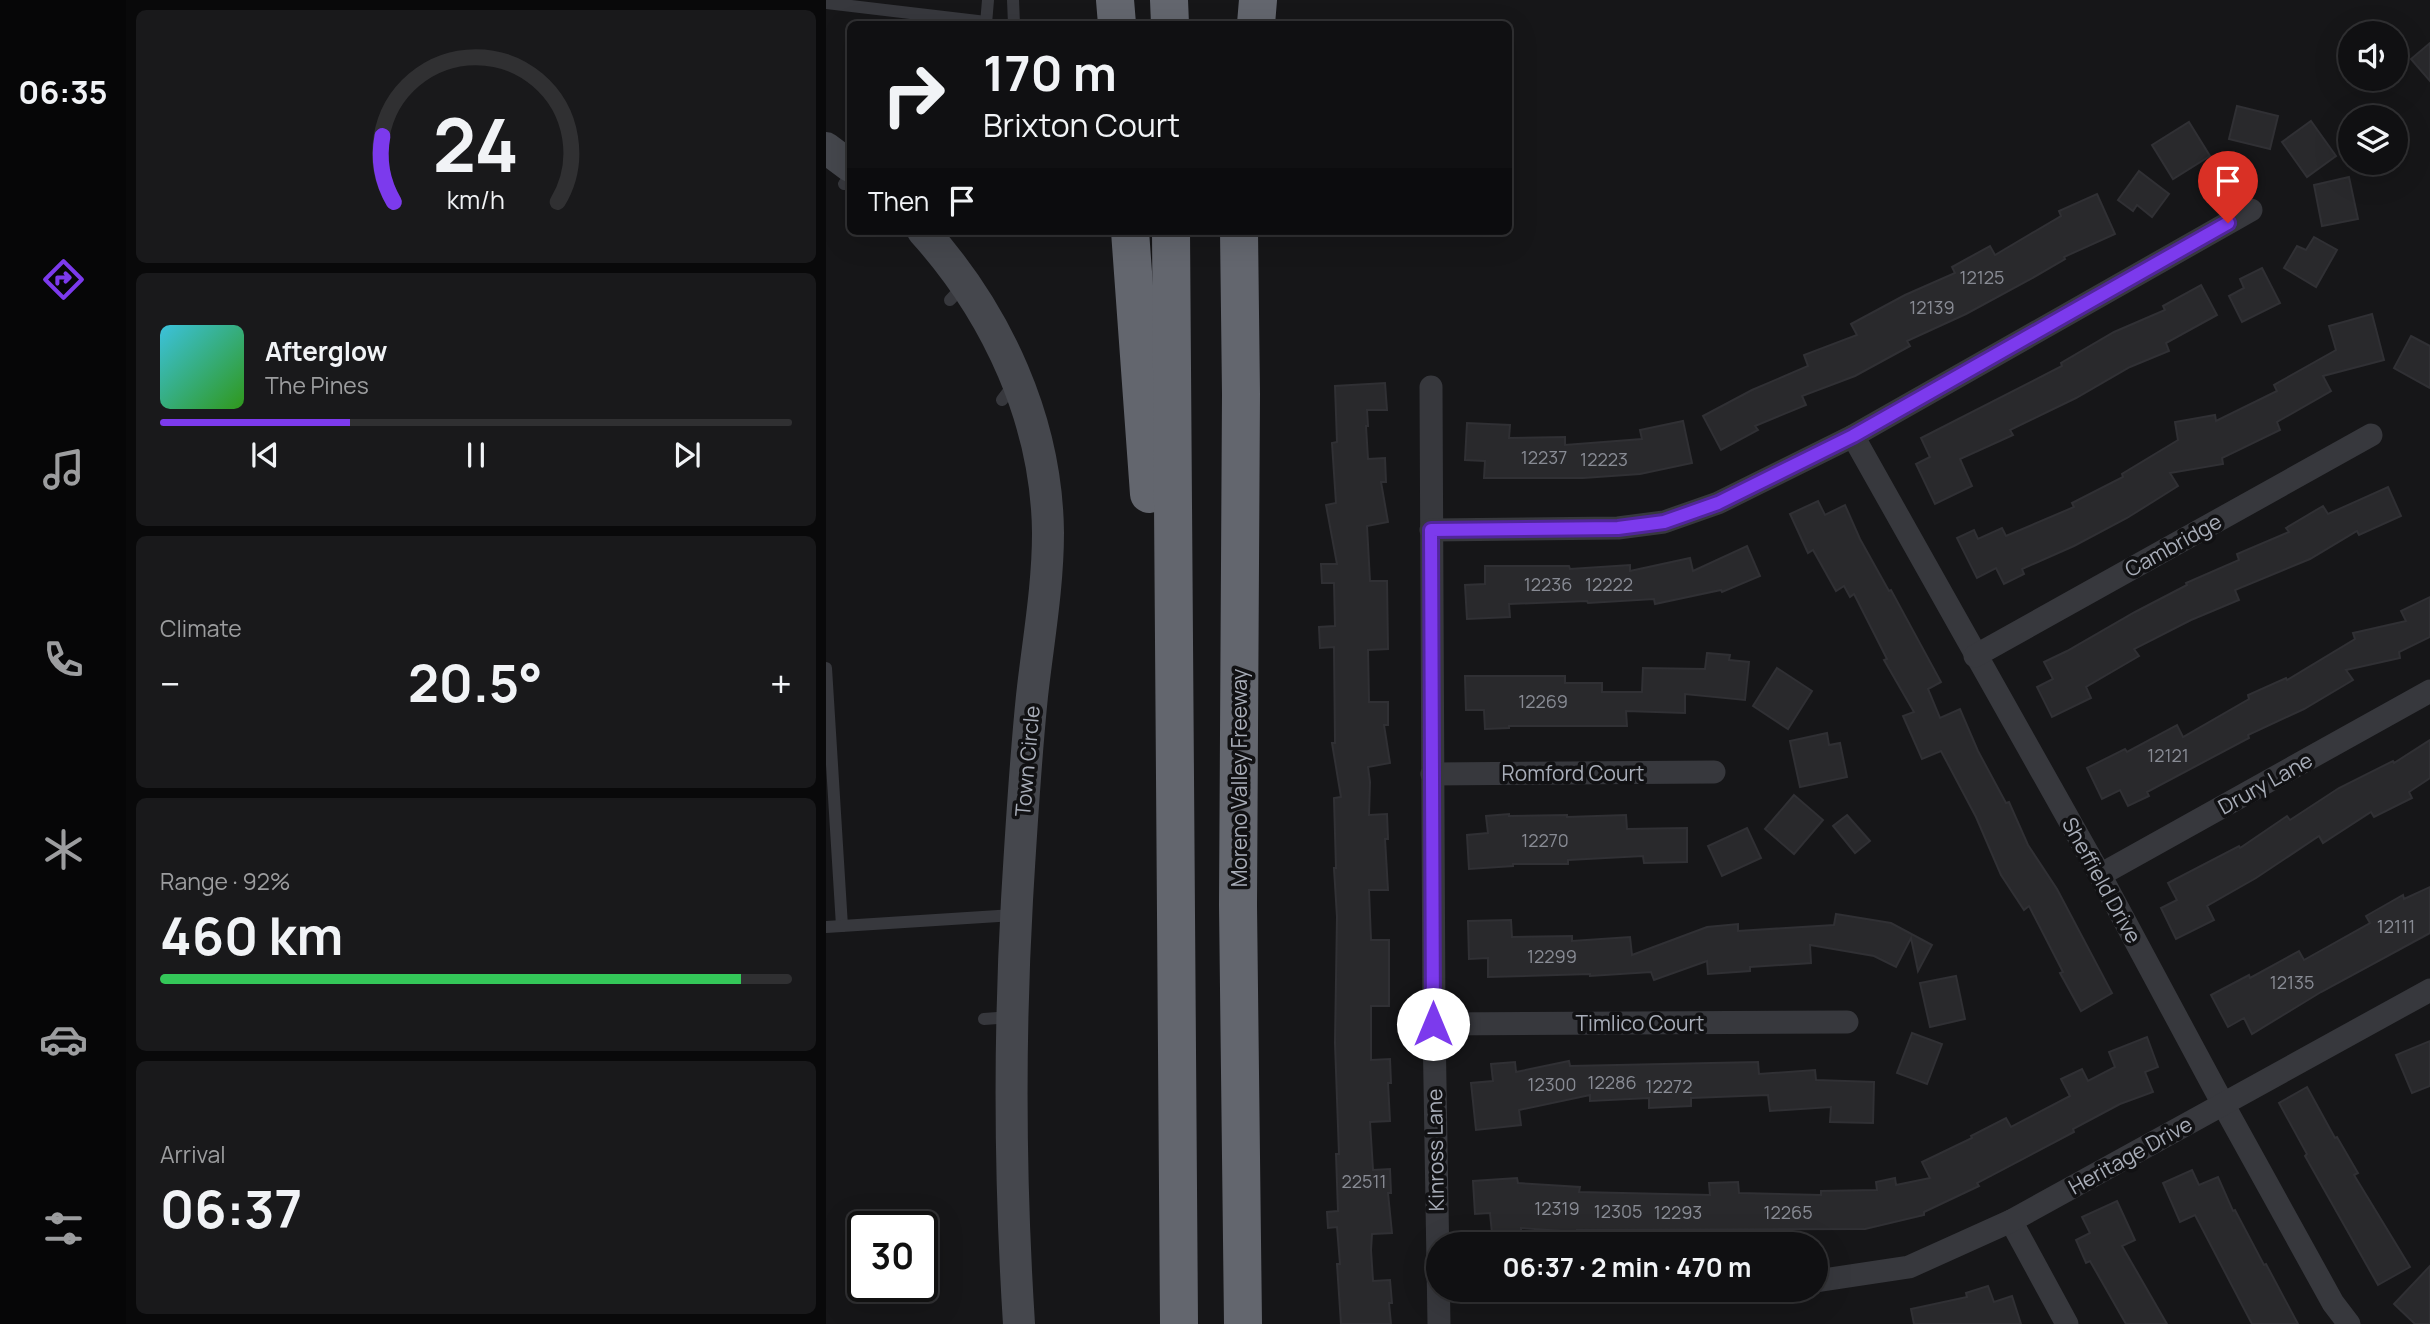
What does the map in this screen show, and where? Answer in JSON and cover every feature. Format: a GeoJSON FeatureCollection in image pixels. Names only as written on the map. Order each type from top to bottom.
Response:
{"type":"FeatureCollection","features":[{"type":"Feature","properties":{"kind":"highway"},"geometry":{"type":"LineString","coordinates":[[1115,0],[1117,21]]}},
{"type":"Feature","properties":{"kind":"highway"},"geometry":{"type":"LineString","coordinates":[[1169,0],[1170,21]]}},
{"type":"Feature","properties":{"kind":"highway"},"geometry":{"type":"LineString","coordinates":[[1237,0],[1237,21]]}},
{"type":"Feature","properties":{"kind":"highway"},"geometry":{"type":"LineString","coordinates":[[1256,21],[1258,0]]}},
{"type":"Feature","properties":{"kind":"highway"},"geometry":{"type":"LineString","coordinates":[[1130,235],[1173,824]]}},
{"type":"Feature","properties":{"kind":"highway"},"geometry":{"type":"LineString","coordinates":[[1171,235],[1178,1324]]}},
{"type":"Feature","properties":{"kind":"highway","name":"Moreno Valley Freeway"},"geometry":{"type":"LineString","coordinates":[[1240,235],[1238,905],[1244,1324]]}},
{"type":"Feature","properties":{"kind":"highway"},"geometry":{"type":"LineString","coordinates":[[1241,394],[1247,235]]}},
{"type":"Feature","properties":{"kind":"street"},"geometry":{"type":"LineString","coordinates":[[826,148],[847,174]]}},
{"type":"Feature","properties":{"kind":"street"},"geometry":{"type":"LineString","coordinates":[[1431,530],[1618,528],[1664,522],[1718,503],[1853,436],[2251,210]]}},
{"type":"Feature","properties":{"kind":"street","name":"Town Circle"},"geometry":{"type":"LineString","coordinates":[[926,239],[958,292],[988,331],[1032,446],[1047,512],[1047,560],[1029,725],[1016,915],[998,1018],[1007,1067],[1009,1217],[1016,1319]]}},
{"type":"Feature","properties":{"kind":"street","name":"Kinross Lane"},"geometry":{"type":"LineString","coordinates":[[1431,387],[1433,1024],[1437,1232]]}},
{"type":"Feature","properties":{"kind":"street","name":"Cambridge"},"geometry":{"type":"LineString","coordinates":[[1975,656],[2371,435]]}},
{"type":"Feature","properties":{"kind":"street","name":"Sheffield Drive"},"geometry":{"type":"LineString","coordinates":[[1853,436],[2100,875],[2222,1104],[2333,1303],[2349,1324]]}},
{"type":"Feature","properties":{"kind":"street","name":"Drury Lane"},"geometry":{"type":"LineString","coordinates":[[2100,875],[2430,691]]}},
{"type":"Feature","properties":{"kind":"street","name":"Romford Court"},"geometry":{"type":"LineString","coordinates":[[1432,774],[1714,772]]}},
{"type":"Feature","properties":{"kind":"street","name":"Heritage Drive"},"geometry":{"type":"LineString","coordinates":[[1828,1279],[1909,1267],[2011,1222],[2430,990]]}},
{"type":"Feature","properties":{"kind":"street","name":"Timlico Court"},"geometry":{"type":"LineString","coordinates":[[1433,1024],[1847,1023]]}},
{"type":"Feature","properties":{"kind":"street"},"geometry":{"type":"LineString","coordinates":[[2011,1222],[2067,1324]]}},
{"type":"Feature","properties":{"kind":"street","name":"Kinross Lane"},"geometry":{"type":"LineString","coordinates":[[1439,1302],[1439,1324]]}},
{"type":"Feature","properties":{"kind":"lane"},"geometry":{"type":"LineString","coordinates":[[986,21],[989,0]]}},
{"type":"Feature","properties":{"kind":"lane"},"geometry":{"type":"LineString","coordinates":[[1013,0],[1014,21]]}},
{"type":"Feature","properties":{"kind":"lane"},"geometry":{"type":"LineString","coordinates":[[826,3],[970,21]]}},
{"type":"Feature","properties":{"kind":"lane"},"geometry":{"type":"LineString","coordinates":[[826,668],[842,926]]}},
{"type":"Feature","properties":{"kind":"lane"},"geometry":{"type":"LineString","coordinates":[[826,927],[1016,915]]}},
{"type":"Feature","properties":{"kind":"building"},"geometry":{"type":"Polygon","coordinates":[[[2430,43],[2430,81],[2411,59],[2430,43]]]}},
{"type":"Feature","properties":{"kind":"building"},"geometry":{"type":"Polygon","coordinates":[[[2237,106],[2278,116],[2270,149],[2229,139],[2237,106]]]}},
{"type":"Feature","properties":{"kind":"building"},"geometry":{"type":"Polygon","coordinates":[[[2311,121],[2336,156],[2307,177],[2282,142],[2311,121]]]}},
{"type":"Feature","properties":{"kind":"building"},"geometry":{"type":"Polygon","coordinates":[[[2189,122],[2210,156],[2173,179],[2152,145],[2189,122]]]}},
{"type":"Feature","properties":{"kind":"building"},"geometry":{"type":"Polygon","coordinates":[[[2139,171],[2169,194],[2152,217],[2137,205],[2133,211],[2118,200],[2139,171]]]}},
{"type":"Feature","properties":{"kind":"building"},"geometry":{"type":"Polygon","coordinates":[[[2349,177],[2358,219],[2322,226],[2314,185],[2349,177]]]}},
{"type":"Feature","properties":{"kind":"building"},"geometry":{"type":"Polygon","coordinates":[[[2097,194],[2115,234],[2064,257],[2065,259],[2029,280],[1966,314],[1907,341],[1910,346],[1855,376],[1802,396],[1806,405],[1755,426],[1758,430],[1721,450],[1703,416],[1752,390],[1808,366],[1804,355],[1857,335],[1851,324],[1905,295],[1955,273],[1952,267],[1990,246],[1995,255],[2061,216],[2059,211],[2097,194]]]}},
{"type":"Feature","properties":{"kind":"building"},"geometry":{"type":"Polygon","coordinates":[[[2314,237],[2337,250],[2316,287],[2284,268],[2297,246],[2306,250],[2314,237]]]}},
{"type":"Feature","properties":{"kind":"building"},"geometry":{"type":"Polygon","coordinates":[[[2262,268],[2280,303],[2242,322],[2229,296],[2244,288],[2240,279],[2262,268]]]}},
{"type":"Feature","properties":{"kind":"building"},"geometry":{"type":"Polygon","coordinates":[[[2201,285],[2217,315],[2166,343],[2169,351],[2130,367],[2076,398],[2010,430],[2013,435],[1960,459],[1972,486],[1935,504],[1916,464],[1930,457],[1921,438],[2062,366],[2061,363],[2114,332],[2165,310],[2163,306],[2201,285]]]}},
{"type":"Feature","properties":{"kind":"building"},"geometry":{"type":"Polygon","coordinates":[[[2372,314],[2384,360],[2323,376],[2331,391],[2277,422],[2280,430],[2222,458],[2223,464],[2170,473],[2178,486],[2127,518],[2022,569],[2024,574],[2004,584],[1996,568],[1977,578],[1957,538],[1974,530],[1978,539],[2002,528],[2006,536],[2074,507],[2072,503],[2123,477],[2122,474],[2178,440],[2175,422],[2215,415],[2216,421],[2277,391],[2274,385],[2336,350],[2329,326],[2372,314]]]}},
{"type":"Feature","properties":{"kind":"building"},"geometry":{"type":"Polygon","coordinates":[[[2411,336],[2430,346],[2430,388],[2394,368],[2411,336]]]}},
{"type":"Feature","properties":{"kind":"building"},"geometry":{"type":"Polygon","coordinates":[[[1385,383],[1387,410],[1367,410],[1366,426],[1368,459],[1385,458],[1386,482],[1381,482],[1388,522],[1367,526],[1370,581],[1387,581],[1388,649],[1368,650],[1369,702],[1388,702],[1388,725],[1384,725],[1390,763],[1368,767],[1369,815],[1387,814],[1388,839],[1385,839],[1388,890],[1369,890],[1371,940],[1389,940],[1389,1006],[1371,1006],[1371,1060],[1390,1059],[1391,1083],[1388,1083],[1390,1121],[1370,1122],[1373,1170],[1390,1169],[1391,1193],[1388,1193],[1392,1233],[1372,1234],[1373,1281],[1390,1280],[1392,1303],[1389,1303],[1391,1324],[1341,1324],[1337,1227],[1328,1228],[1327,1212],[1338,1211],[1334,798],[1341,797],[1332,743],[1335,743],[1334,647],[1320,648],[1319,627],[1335,626],[1334,583],[1322,583],[1321,564],[1337,564],[1326,505],[1336,503],[1332,443],[1337,442],[1335,386],[1385,383]]]}},
{"type":"Feature","properties":{"kind":"building"},"geometry":{"type":"Polygon","coordinates":[[[1683,421],[1692,463],[1640,474],[1583,478],[1484,478],[1485,461],[1465,460],[1467,423],[1510,425],[1509,438],[1565,437],[1565,445],[1642,439],[1640,430],[1683,421]]]}},
{"type":"Feature","properties":{"kind":"building"},"geometry":{"type":"Polygon","coordinates":[[[2388,487],[2401,516],[2359,535],[2357,531],[2310,559],[2235,590],[2239,600],[2191,620],[2134,649],[2139,656],[2086,687],[2091,698],[2052,717],[2037,687],[2053,679],[2044,662],[2187,585],[2186,583],[2239,560],[2237,554],[2289,532],[2286,528],[2323,506],[2328,514],[2388,487]]]}},
{"type":"Feature","properties":{"kind":"building"},"geometry":{"type":"Polygon","coordinates":[[[1818,501],[1825,515],[1845,505],[1860,539],[1941,682],[1928,689],[1940,718],[1960,709],[1978,751],[2006,803],[2009,802],[2028,845],[2057,889],[2112,993],[2081,1011],[2029,906],[2024,910],[2001,875],[1976,817],[1941,751],[1922,759],[1903,716],[1914,712],[1884,660],[1887,659],[1854,594],[1850,597],[1844,586],[1836,591],[1813,550],[1808,553],[1790,514],[1818,501]]]}},
{"type":"Feature","properties":{"kind":"building"},"geometry":{"type":"Polygon","coordinates":[[[1747,546],[1760,576],[1722,592],[1721,590],[1655,604],[1654,599],[1509,604],[1510,617],[1467,619],[1465,585],[1485,584],[1485,566],[1569,566],[1570,569],[1630,565],[1630,571],[1690,558],[1693,571],[1747,546]]]}},
{"type":"Feature","properties":{"kind":"building"},"geometry":{"type":"Polygon","coordinates":[[[2430,597],[2430,637],[2399,652],[2400,658],[2346,670],[2353,680],[2304,709],[2248,735],[2249,738],[2147,792],[2149,796],[2128,806],[2120,790],[2102,799],[2087,768],[2125,749],[2127,752],[2177,725],[2183,737],[2249,699],[2248,695],[2286,678],[2287,680],[2355,639],[2353,633],[2406,621],[2401,611],[2430,597]]]}},
{"type":"Feature","properties":{"kind":"building"},"geometry":{"type":"Polygon","coordinates":[[[1707,653],[1730,655],[1729,660],[1749,662],[1745,700],[1685,694],[1685,713],[1626,711],[1627,726],[1509,726],[1485,729],[1484,710],[1466,710],[1465,676],[1565,676],[1565,683],[1602,683],[1602,692],[1642,692],[1643,668],[1705,669],[1707,653]]]}},
{"type":"Feature","properties":{"kind":"building"},"geometry":{"type":"Polygon","coordinates":[[[1777,668],[1812,691],[1788,729],[1753,706],[1777,668]]]}},
{"type":"Feature","properties":{"kind":"building"},"geometry":{"type":"Polygon","coordinates":[[[1827,733],[1829,745],[1840,743],[1847,777],[1800,787],[1790,741],[1827,733]]]}},
{"type":"Feature","properties":{"kind":"building"},"geometry":{"type":"Polygon","coordinates":[[[2430,740],[2430,778],[2409,792],[2412,798],[2374,817],[2371,812],[2323,843],[2319,836],[2256,878],[2207,906],[2214,920],[2176,939],[2161,908],[2177,900],[2168,883],[2239,846],[2240,848],[2287,816],[2290,820],[2339,788],[2393,761],[2394,763],[2430,740]]]}},
{"type":"Feature","properties":{"kind":"building"},"geometry":{"type":"Polygon","coordinates":[[[1794,795],[1823,820],[1794,854],[1765,829],[1794,795]]]}},
{"type":"Feature","properties":{"kind":"building"},"geometry":{"type":"Polygon","coordinates":[[[1509,814],[1567,817],[1626,815],[1627,829],[1687,828],[1687,862],[1644,863],[1643,856],[1568,860],[1568,864],[1513,864],[1469,869],[1467,835],[1488,833],[1486,816],[1509,814]]]}},
{"type":"Feature","properties":{"kind":"building"},"geometry":{"type":"Polygon","coordinates":[[[1847,815],[1870,841],[1855,853],[1833,826],[1847,815]]]}},
{"type":"Feature","properties":{"kind":"building"},"geometry":{"type":"Polygon","coordinates":[[[1747,828],[1761,858],[1722,876],[1708,846],[1747,828]]]}},
{"type":"Feature","properties":{"kind":"building"},"geometry":{"type":"Polygon","coordinates":[[[2430,887],[2430,933],[2321,992],[2252,1034],[2244,1018],[2228,1027],[2211,995],[2249,975],[2250,978],[2299,951],[2304,960],[2370,923],[2366,916],[2403,895],[2404,899],[2430,887]]]}},
{"type":"Feature","properties":{"kind":"building"},"geometry":{"type":"Polygon","coordinates":[[[1836,914],[1891,923],[1932,945],[1918,971],[1911,938],[1896,967],[1874,956],[1810,945],[1811,963],[1750,967],[1750,971],[1708,974],[1707,961],[1654,980],[1651,972],[1590,976],[1488,977],[1488,958],[1469,959],[1468,921],[1511,920],[1512,937],[1572,936],[1572,941],[1630,937],[1632,955],[1707,927],[1738,924],[1738,931],[1834,925],[1836,914]]]}},
{"type":"Feature","properties":{"kind":"building"},"geometry":{"type":"Polygon","coordinates":[[[1956,976],[1965,1019],[1930,1027],[1920,983],[1956,976]]]}},
{"type":"Feature","properties":{"kind":"building"},"geometry":{"type":"Polygon","coordinates":[[[1912,1033],[1942,1044],[1927,1084],[1897,1073],[1912,1033]]]}},
{"type":"Feature","properties":{"kind":"building"},"geometry":{"type":"Polygon","coordinates":[[[2147,1037],[2158,1067],[2145,1072],[2153,1092],[2120,1104],[2073,1129],[2074,1132],[1977,1183],[1979,1186],[1924,1212],[1924,1215],[1865,1229],[1577,1232],[1521,1228],[1521,1231],[1492,1232],[1490,1213],[1475,1214],[1473,1181],[1517,1178],[1518,1183],[1580,1187],[1579,1192],[1710,1195],[1709,1183],[1738,1182],[1739,1193],[1821,1195],[1821,1191],[1877,1190],[1876,1182],[1895,1178],[1896,1185],[1930,1178],[1922,1162],[2006,1118],[2011,1127],[2070,1096],[2061,1079],[2082,1069],[2088,1081],[2115,1067],[2109,1052],[2147,1037]]]}},
{"type":"Feature","properties":{"kind":"building"},"geometry":{"type":"Polygon","coordinates":[[[2430,1041],[2430,1086],[2412,1093],[2396,1055],[2430,1041]]]}},
{"type":"Feature","properties":{"kind":"building"},"geometry":{"type":"Polygon","coordinates":[[[1569,1061],[1570,1066],[1758,1062],[1759,1074],[1815,1070],[1816,1080],[1874,1082],[1873,1123],[1830,1122],[1831,1107],[1770,1111],[1768,1095],[1691,1098],[1691,1106],[1649,1108],[1649,1098],[1590,1101],[1590,1095],[1519,1110],[1521,1125],[1476,1130],[1471,1083],[1493,1081],[1491,1064],[1515,1062],[1516,1072],[1569,1061]]]}},
{"type":"Feature","properties":{"kind":"building"},"geometry":{"type":"Polygon","coordinates":[[[2307,1087],[2358,1173],[2354,1175],[2410,1267],[2378,1285],[2305,1156],[2307,1154],[2279,1103],[2307,1087]]]}},
{"type":"Feature","properties":{"kind":"building"},"geometry":{"type":"Polygon","coordinates":[[[2192,1170],[2199,1185],[2218,1177],[2233,1211],[2235,1210],[2298,1324],[2252,1324],[2195,1215],[2180,1222],[2163,1183],[2192,1170]]]}},
{"type":"Feature","properties":{"kind":"building"},"geometry":{"type":"Polygon","coordinates":[[[2117,1201],[2135,1240],[2122,1246],[2167,1324],[2126,1324],[2090,1261],[2086,1263],[2076,1240],[2090,1233],[2082,1217],[2117,1201]]]}},
{"type":"Feature","properties":{"kind":"building"},"geometry":{"type":"Polygon","coordinates":[[[2430,1266],[2430,1324],[2415,1324],[2394,1304],[2430,1266]]]}},
{"type":"Feature","properties":{"kind":"building"},"geometry":{"type":"Polygon","coordinates":[[[1988,1286],[1994,1302],[2012,1296],[2021,1324],[1914,1324],[1911,1309],[1967,1297],[1966,1293],[1988,1286]]]}},
{"type":"Feature","properties":{"kind":"route"},"geometry":{"type":"LineString","coordinates":[[1433,1024],[1431,530],[1618,528],[1664,522],[1718,503],[1853,436],[2228,223]]}}]}
